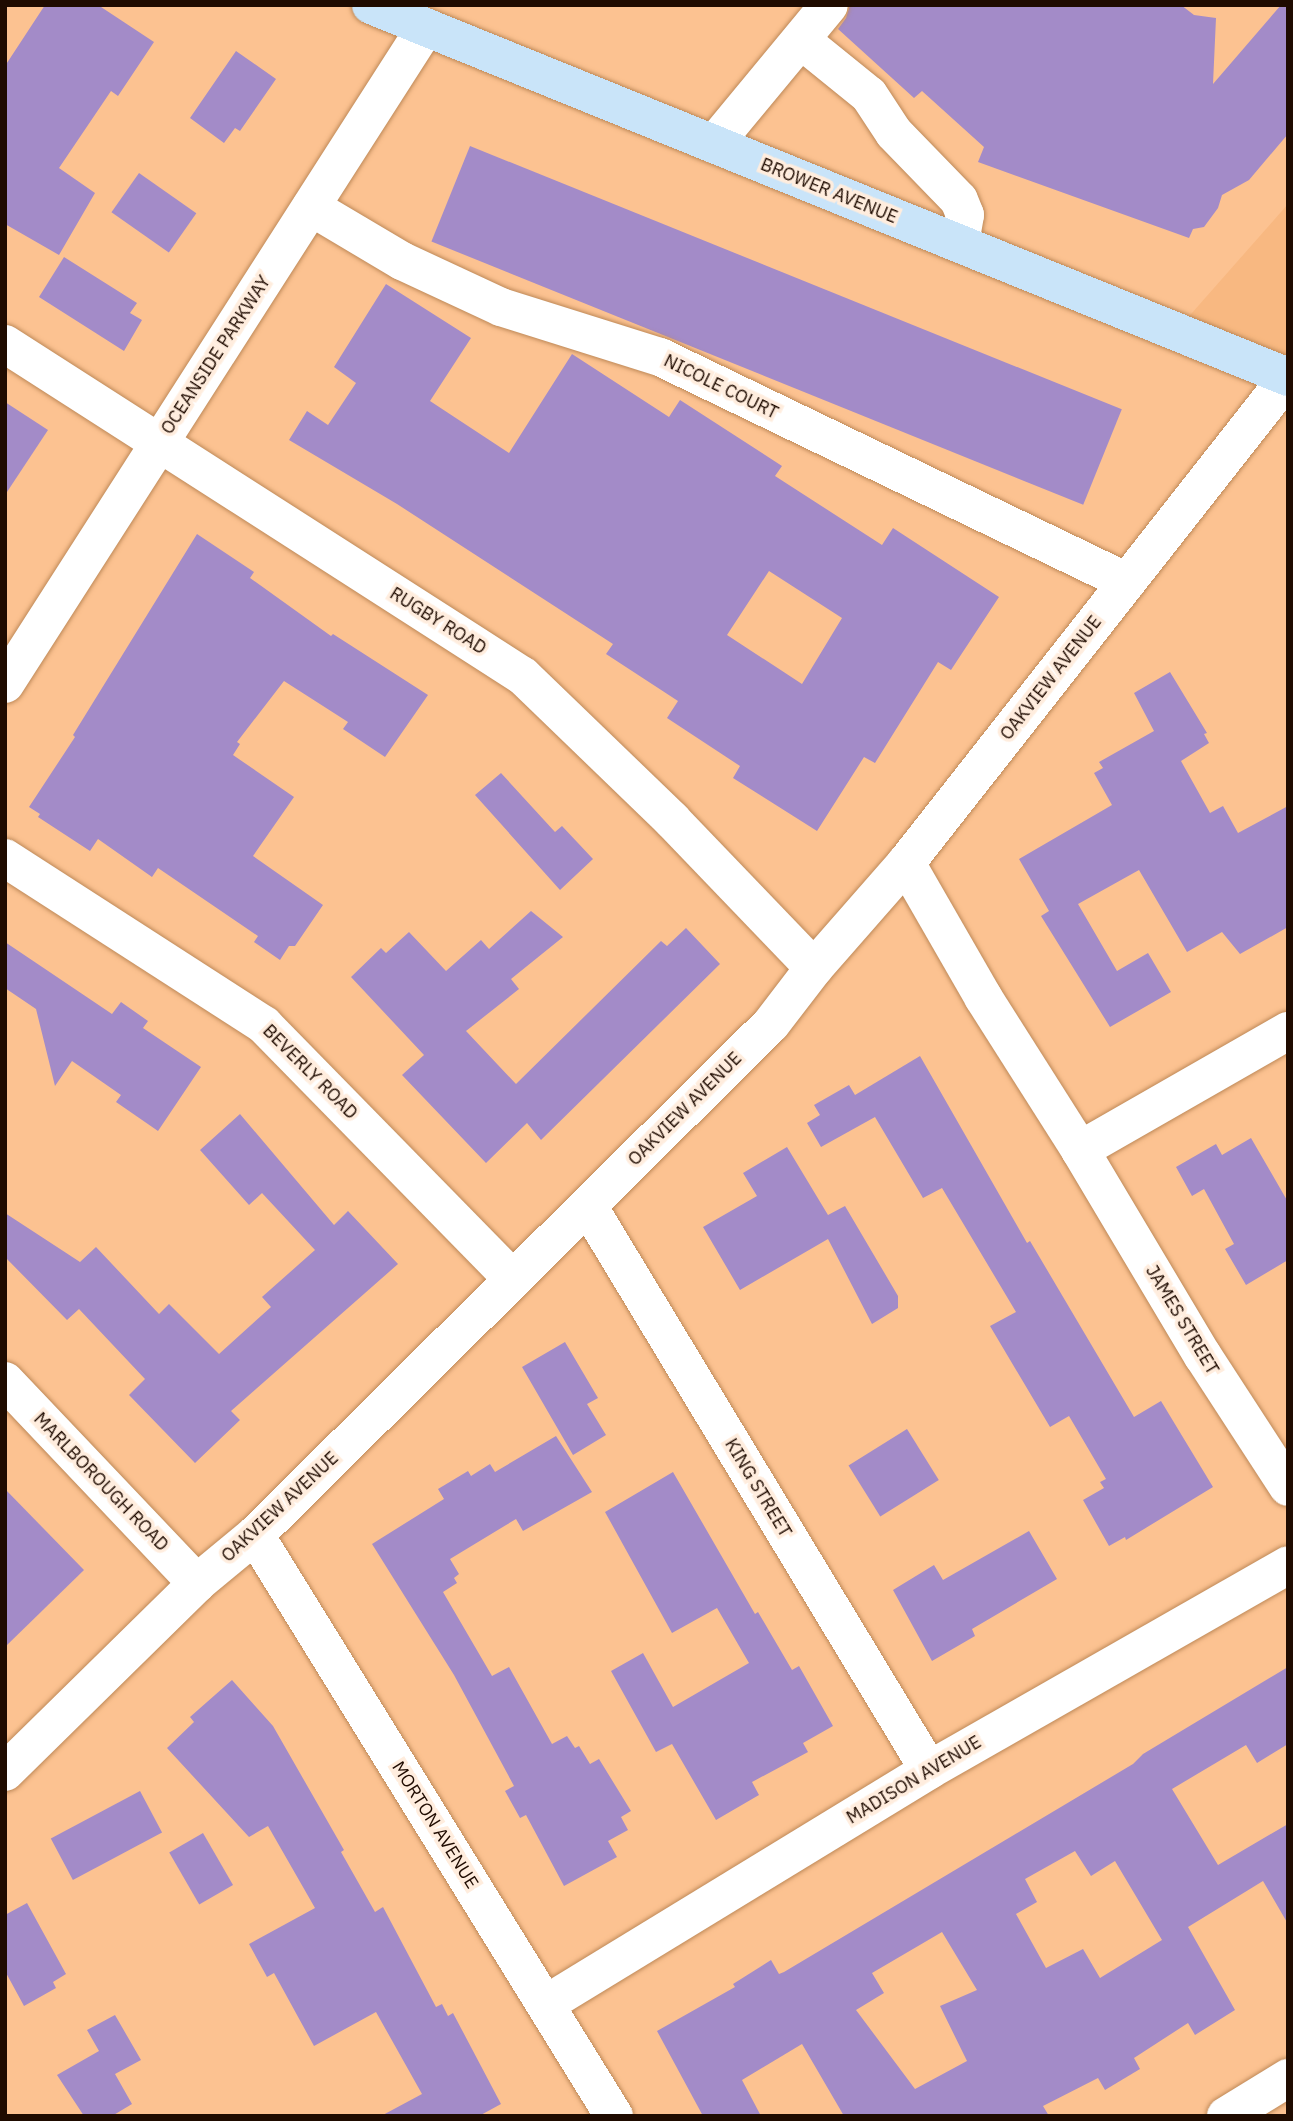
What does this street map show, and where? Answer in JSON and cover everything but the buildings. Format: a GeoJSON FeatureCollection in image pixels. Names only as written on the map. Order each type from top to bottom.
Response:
{"type":"FeatureCollection","features":[{"type":"Feature","properties":{"kind":"main road","name":"BROWER AVENUE"},"geometry":{"type":"LineString","coordinates":[[371,5],[960,244],[1284,368]]}},
{"type":"Feature","properties":{"kind":"street"},"geometry":{"type":"LineString","coordinates":[[714,144],[829,5]]}},
{"type":"Feature","properties":{"kind":"street","name":"OCEANSIDE PARKWAY"},"geometry":{"type":"LineString","coordinates":[[5,684],[426,27]]}},
{"type":"Feature","properties":{"kind":"street"},"geometry":{"type":"LineString","coordinates":[[801,40],[869,95],[894,133],[959,200],[965,215],[960,244]]}},
{"type":"Feature","properties":{"kind":"street","name":"NICOLE COURT"},"geometry":{"type":"LineString","coordinates":[[311,207],[402,261],[501,307],[660,357],[1127,582]]}},
{"type":"Feature","properties":{"kind":"street","name":"RUGBY ROAD"},"geometry":{"type":"LineString","coordinates":[[5,344],[523,676],[672,820],[814,968]]}},
{"type":"Feature","properties":{"kind":"street","name":"OAKVIEW AVENUE"},"geometry":{"type":"LineString","coordinates":[[5,1772],[197,1583],[255,1535],[771,1024],[814,968],[906,863],[1127,582],[1284,368]]}},
{"type":"Feature","properties":{"kind":"street","name":"BEVERLY ROAD"},"geometry":{"type":"LineString","coordinates":[[5,858],[264,1025],[513,1279]]}},
{"type":"Feature","properties":{"kind":"street","name":"JAMES STREET"},"geometry":{"type":"LineString","coordinates":[[906,863],[983,997],[1080,1150],[1203,1356],[1288,1487]]}},
{"type":"Feature","properties":{"kind":"street"},"geometry":{"type":"LineString","coordinates":[[1080,1150],[1288,1031]]}},
{"type":"Feature","properties":{"kind":"street","name":"KING STREET"},"geometry":{"type":"LineString","coordinates":[[588,1206],[929,1770]]}},
{"type":"Feature","properties":{"kind":"street","name":"MARLBOROUGH ROAD"},"geometry":{"type":"LineString","coordinates":[[5,1381],[197,1583]]}},
{"type":"Feature","properties":{"kind":"street","name":"MORTON AVENUE"},"geometry":{"type":"LineString","coordinates":[[255,1535],[614,2116]]}},
{"type":"Feature","properties":{"kind":"street","name":"MADISON AVENUE"},"geometry":{"type":"LineString","coordinates":[[546,2004],[929,1770],[1288,1565]]}},
{"type":"Feature","properties":{"kind":"street"},"geometry":{"type":"LineString","coordinates":[[1226,2116],[1288,2078]]}},
{"type":"Feature","properties":{"kind":"shaded area"},"geometry":{"type":"Polygon","coordinates":[[[1288,204],[1288,369],[1184,322],[1288,204]]]}}]}
